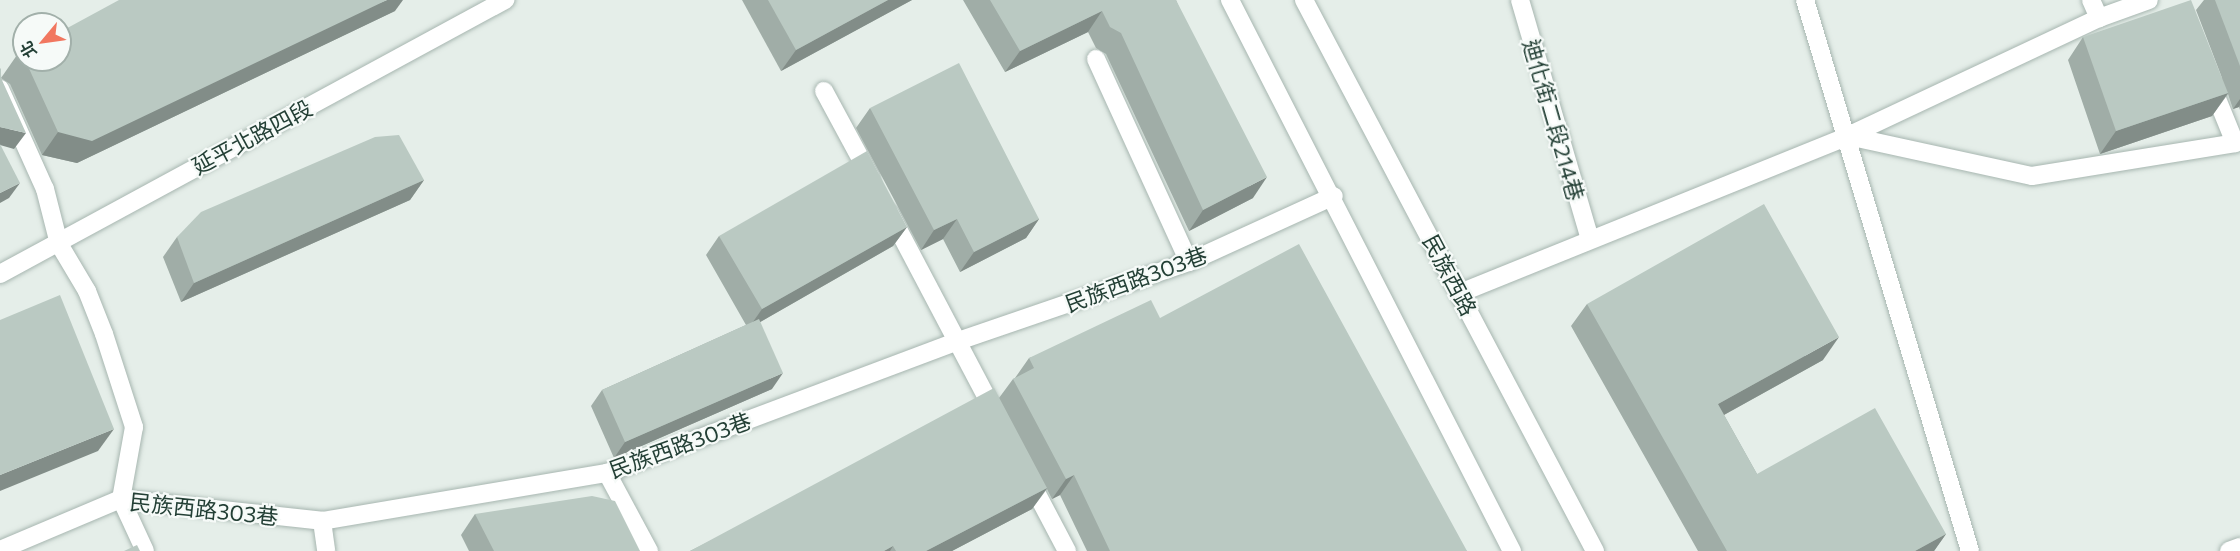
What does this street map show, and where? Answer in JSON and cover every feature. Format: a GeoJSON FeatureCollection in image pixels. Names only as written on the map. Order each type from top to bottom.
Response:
{"type":"FeatureCollection","features":[{"type":"Feature","properties":{"kind":"street","name":"延平北路四段"},"geometry":{"type":"LineString","coordinates":[[0,274],[505,0]]}},
{"type":"Feature","properties":{"kind":"street"},"geometry":{"type":"LineString","coordinates":[[1230,0],[1334,196],[1512,551]]}},
{"type":"Feature","properties":{"kind":"street","name":"民族西路"},"geometry":{"type":"LineString","coordinates":[[1304,0],[1595,551]]}},
{"type":"Feature","properties":{"kind":"street","name":"迪化街二段214巷"},"geometry":{"type":"LineString","coordinates":[[1520,0],[1590,239]]}},
{"type":"Feature","properties":{"kind":"street"},"geometry":{"type":"LineString","coordinates":[[1805,0],[1848,136],[1970,551]]}},
{"type":"Feature","properties":{"kind":"street"},"geometry":{"type":"LineString","coordinates":[[2091,0],[2100,18]]}},
{"type":"Feature","properties":{"kind":"street"},"geometry":{"type":"LineString","coordinates":[[1460,293],[1848,136],[2100,18],[2149,0]]}},
{"type":"Feature","properties":{"kind":"street"},"geometry":{"type":"LineString","coordinates":[[1096,59],[1189,262]]}},
{"type":"Feature","properties":{"kind":"street"},"geometry":{"type":"LineString","coordinates":[[1848,136],[2032,176],[2235,143],[2204,66]]}},
{"type":"Feature","properties":{"kind":"street"},"geometry":{"type":"LineString","coordinates":[[0,89],[45,189],[59,244],[87,291],[134,427],[121,499],[145,551]]}},
{"type":"Feature","properties":{"kind":"street"},"geometry":{"type":"LineString","coordinates":[[824,91],[1007,436]]}},
{"type":"Feature","properties":{"kind":"street","name":"民族西路303巷"},"geometry":{"type":"LineString","coordinates":[[0,550],[121,499],[322,521],[607,473],[958,341],[1189,262],[1334,196]]}},
{"type":"Feature","properties":{"kind":"street"},"geometry":{"type":"LineString","coordinates":[[1018,457],[1067,551]]}},
{"type":"Feature","properties":{"kind":"street"},"geometry":{"type":"LineString","coordinates":[[607,473],[649,551]]}},
{"type":"Feature","properties":{"kind":"street"},"geometry":{"type":"LineString","coordinates":[[322,521],[326,551]]}},
{"type":"Feature","properties":{"kind":"street"},"geometry":{"type":"LineString","coordinates":[[2229,551],[2240,547]]}},
{"type":"Feature","properties":{"kind":"building"},"geometry":{"type":"Polygon","coordinates":[[[119,0],[387,0],[92,141],[58,132],[31,72],[72,72],[72,25],[119,0]]]}},
{"type":"Feature","properties":{"kind":"building"},"geometry":{"type":"Polygon","coordinates":[[[768,0],[888,0],[796,50],[768,0]]]}},
{"type":"Feature","properties":{"kind":"building"},"geometry":{"type":"Polygon","coordinates":[[[990,0],[1176,0],[1267,177],[1203,210],[1121,33],[1110,27],[1102,11],[1020,51],[990,0]]]}},
{"type":"Feature","properties":{"kind":"building"},"geometry":{"type":"Polygon","coordinates":[[[2191,0],[2228,93],[2116,131],[2083,37],[2191,0]]]}},
{"type":"Feature","properties":{"kind":"building"},"geometry":{"type":"Polygon","coordinates":[[[2215,0],[2240,0],[2240,66],[2215,0]]]}},
{"type":"Feature","properties":{"kind":"building"},"geometry":{"type":"Polygon","coordinates":[[[959,63],[1039,219],[974,252],[957,219],[934,230],[870,108],[959,63]]]}},
{"type":"Feature","properties":{"kind":"building"},"geometry":{"type":"Polygon","coordinates":[[[1,68],[1,78],[26,133],[0,127],[1,68]]]}},
{"type":"Feature","properties":{"kind":"building"},"geometry":{"type":"Polygon","coordinates":[[[399,135],[424,180],[194,283],[177,237],[201,212],[375,137],[399,135]]]}},
{"type":"Feature","properties":{"kind":"building"},"geometry":{"type":"Polygon","coordinates":[[[0,144],[20,183],[0,193],[0,144]]]}},
{"type":"Feature","properties":{"kind":"building"},"geometry":{"type":"Polygon","coordinates":[[[867,151],[907,227],[762,309],[719,236],[867,151]]]}},
{"type":"Feature","properties":{"kind":"building"},"geometry":{"type":"Polygon","coordinates":[[[1764,204],[1839,337],[1718,404],[1757,474],[1875,408],[1946,534],[1915,551],[1727,551],[1587,304],[1764,204]]]}},
{"type":"Feature","properties":{"kind":"building"},"geometry":{"type":"Polygon","coordinates":[[[1299,244],[1467,551],[1110,551],[1074,475],[1066,479],[1013,379],[1034,368],[1029,358],[1151,300],[1160,318],[1299,244]]]}},
{"type":"Feature","properties":{"kind":"building"},"geometry":{"type":"Polygon","coordinates":[[[60,295],[114,429],[0,475],[0,320],[60,295]]]}},
{"type":"Feature","properties":{"kind":"building"},"geometry":{"type":"Polygon","coordinates":[[[759,319],[783,373],[625,442],[602,390],[759,319]]]}},
{"type":"Feature","properties":{"kind":"building"},"geometry":{"type":"Polygon","coordinates":[[[994,388],[1047,488],[926,551],[896,551],[893,546],[884,551],[690,551],[994,388]]]}},
{"type":"Feature","properties":{"kind":"building"},"geometry":{"type":"Polygon","coordinates":[[[592,496],[615,501],[640,551],[494,551],[475,514],[592,496]]]}},
{"type":"Feature","properties":{"kind":"building"},"geometry":{"type":"Polygon","coordinates":[[[137,545],[140,551],[124,551],[137,545]]]}}]}
